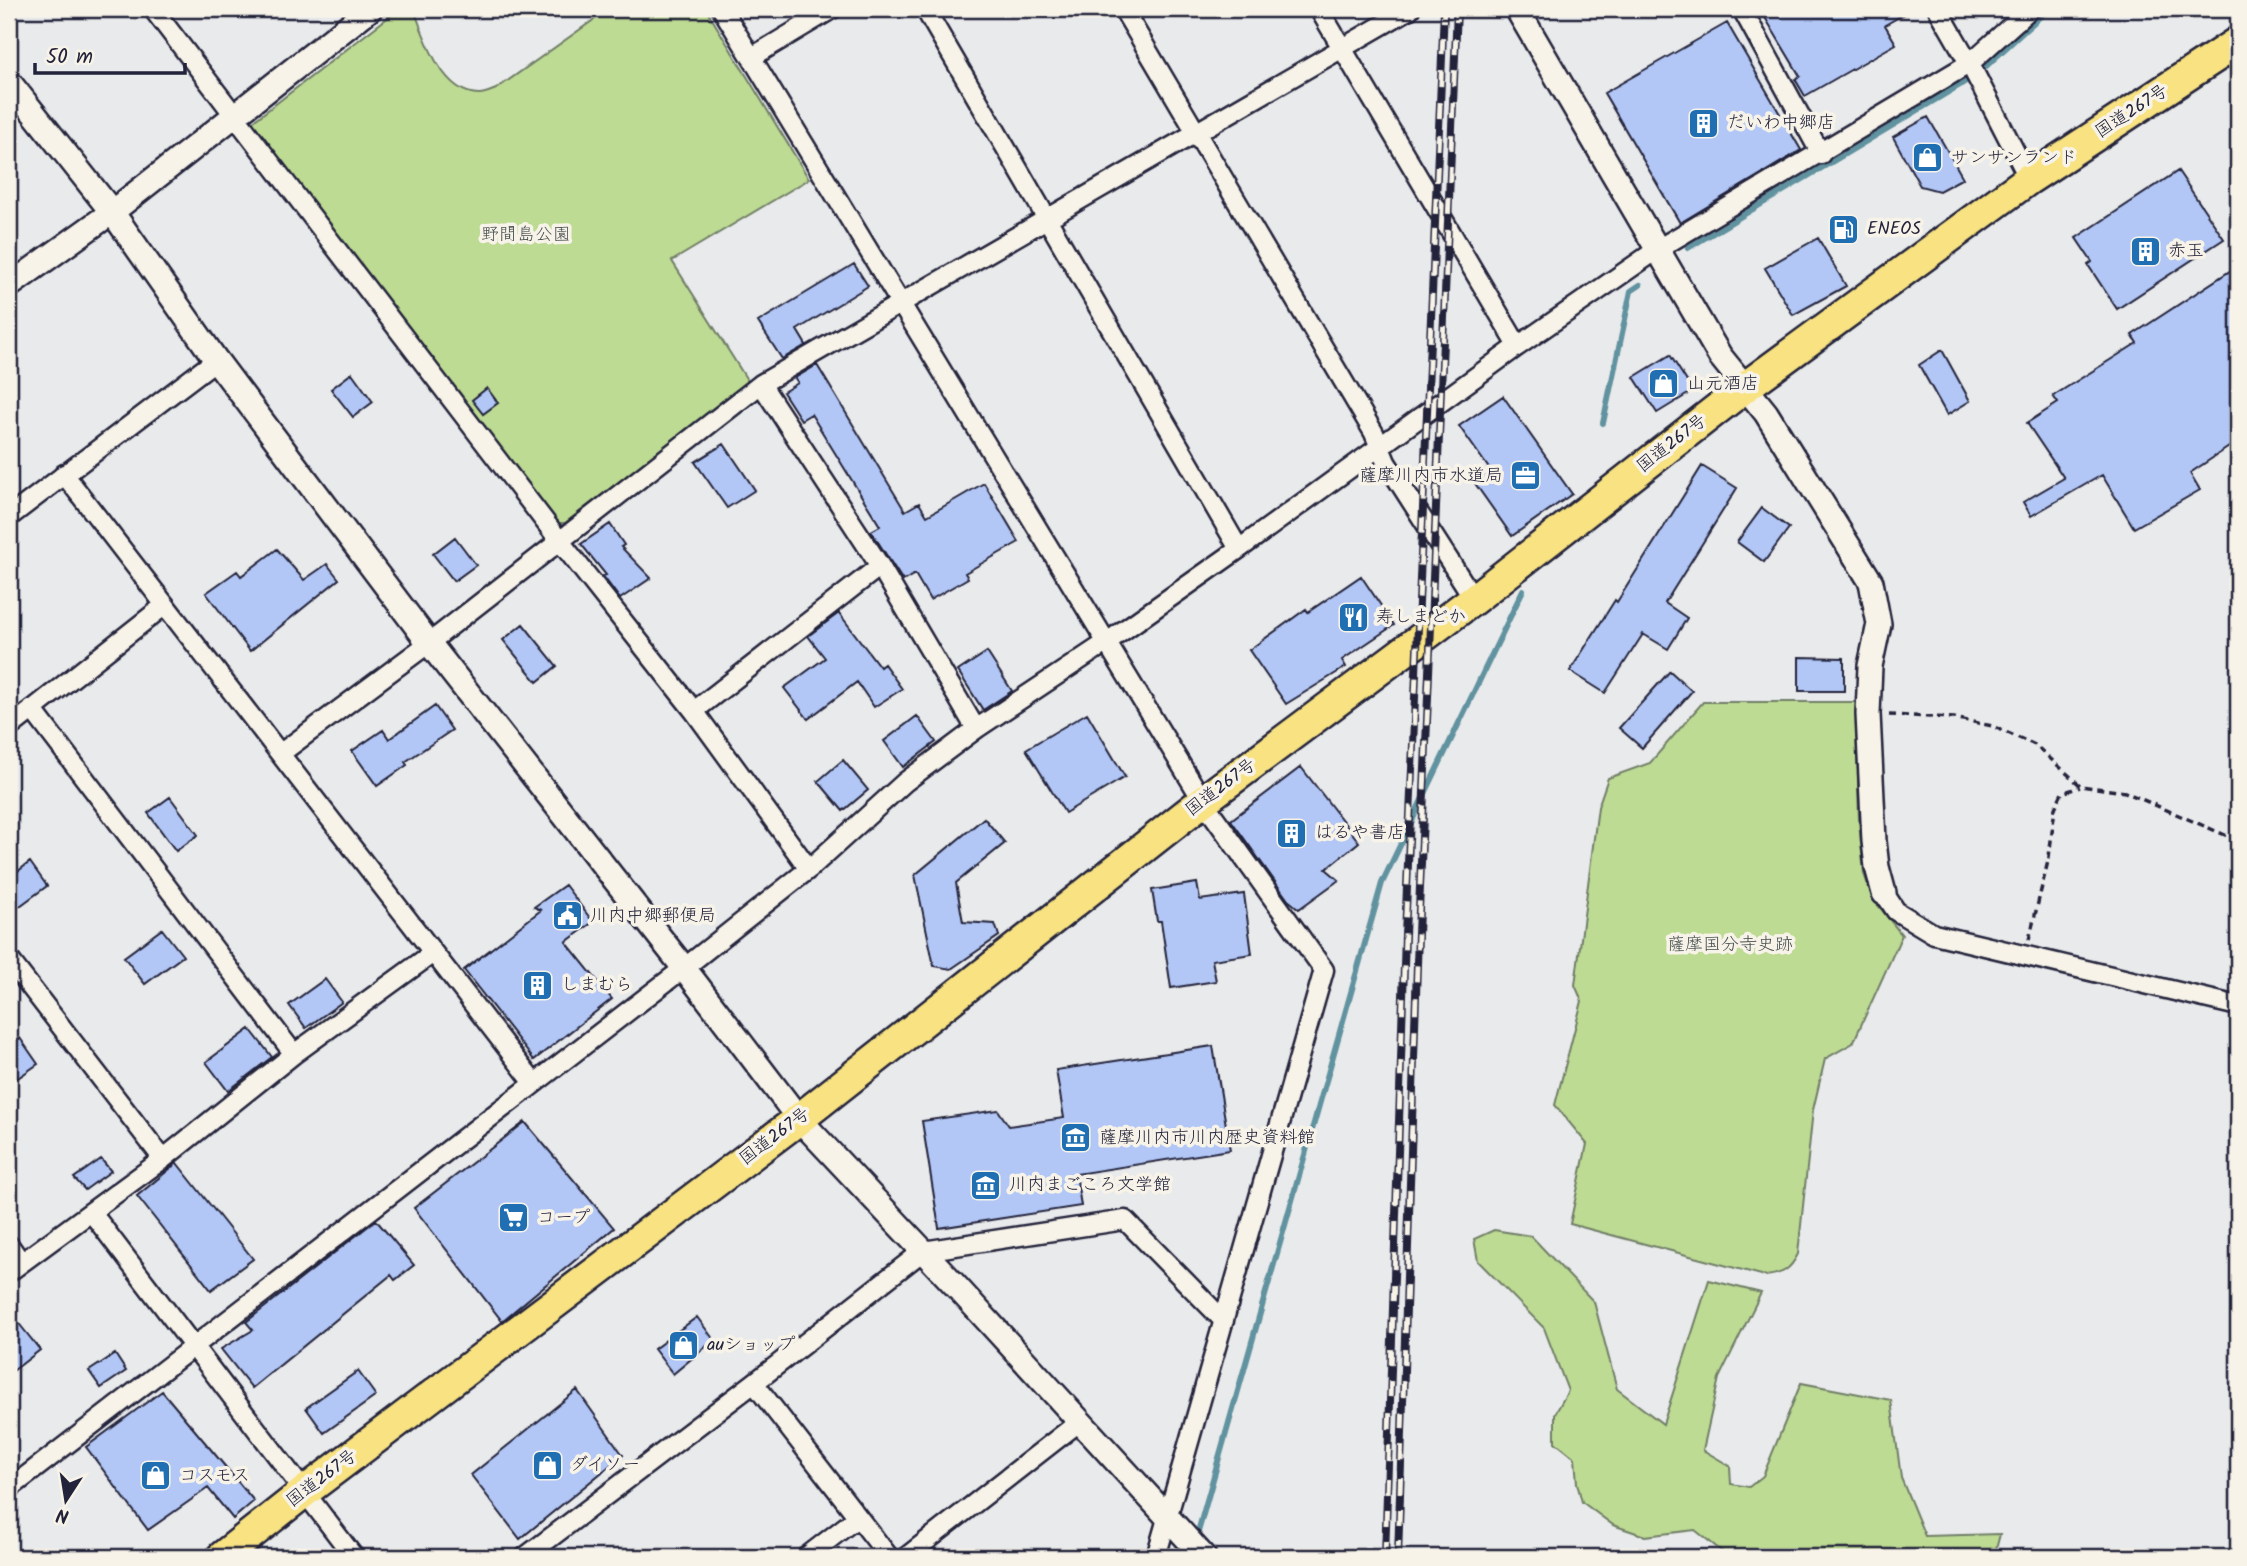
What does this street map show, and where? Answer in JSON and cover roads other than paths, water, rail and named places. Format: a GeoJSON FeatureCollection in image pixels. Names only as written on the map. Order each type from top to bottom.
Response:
{"type":"FeatureCollection","features":[{"type":"Feature","properties":{"kind":"highway","name":"国道267号"},"geometry":{"type":"LineString","coordinates":[[222,1557],[799,1119],[1203,801],[1474,598],[1744,388],[2029,179],[2238,42]]}},
{"type":"Feature","properties":{"kind":"street"},"geometry":{"type":"LineString","coordinates":[[153,9],[559,540],[694,711],[809,869]]}},
{"type":"Feature","properties":{"kind":"street"},"geometry":{"type":"LineString","coordinates":[[9,286],[112,212],[370,9]]}},
{"type":"Feature","properties":{"kind":"street"},"geometry":{"type":"LineString","coordinates":[[722,9],[1203,801],[1324,970],[1224,1321],[1172,1523],[1156,1557]]}},
{"type":"Feature","properties":{"kind":"street"},"geometry":{"type":"LineString","coordinates":[[752,57],[832,9]]}},
{"type":"Feature","properties":{"kind":"street"},"geometry":{"type":"LineString","coordinates":[[925,9],[1239,549]]}},
{"type":"Feature","properties":{"kind":"street"},"geometry":{"type":"LineString","coordinates":[[1123,9],[1374,433],[1386,462],[1474,598]]}},
{"type":"Feature","properties":{"kind":"street"},"geometry":{"type":"LineString","coordinates":[[1318,9],[1518,346]]}},
{"type":"Feature","properties":{"kind":"street"},"geometry":{"type":"LineString","coordinates":[[281,752],[429,643],[761,384],[1410,9]]}},
{"type":"Feature","properties":{"kind":"street"},"geometry":{"type":"LineString","coordinates":[[1517,9],[1720,356],[1766,413],[1871,582],[1879,624],[1870,666],[1868,714],[1874,841],[1884,893],[1896,911],[1934,934],[2238,1006]]}},
{"type":"Feature","properties":{"kind":"street"},"geometry":{"type":"LineString","coordinates":[[1742,9],[1821,154]]}},
{"type":"Feature","properties":{"kind":"street"},"geometry":{"type":"LineString","coordinates":[[1938,9],[1974,70],[2029,179]]}},
{"type":"Feature","properties":{"kind":"street"},"geometry":{"type":"LineString","coordinates":[[9,1489],[684,968],[809,869],[905,782],[976,729],[1107,642],[1518,346],[1658,249],[1821,154],[1974,70],[2030,9]]}},
{"type":"Feature","properties":{"kind":"street"},"geometry":{"type":"LineString","coordinates":[[9,82],[112,212],[216,360],[429,643],[799,1119],[1202,1556]]}},
{"type":"Feature","properties":{"kind":"street"},"geometry":{"type":"LineString","coordinates":[[9,517],[216,360]]}},
{"type":"Feature","properties":{"kind":"street"},"geometry":{"type":"LineString","coordinates":[[761,384],[880,566],[976,729]]}},
{"type":"Feature","properties":{"kind":"street"},"geometry":{"type":"LineString","coordinates":[[64,474],[534,1083]]}},
{"type":"Feature","properties":{"kind":"street"},"geometry":{"type":"LineString","coordinates":[[694,711],[880,566]]}},
{"type":"Feature","properties":{"kind":"street"},"geometry":{"type":"LineString","coordinates":[[9,728],[165,606]]}},
{"type":"Feature","properties":{"kind":"street"},"geometry":{"type":"LineString","coordinates":[[32,709],[294,1054]]}},
{"type":"Feature","properties":{"kind":"street"},"geometry":{"type":"LineString","coordinates":[[9,1245],[15,1267],[92,1213],[294,1054],[433,953]]}},
{"type":"Feature","properties":{"kind":"street"},"geometry":{"type":"LineString","coordinates":[[9,958],[163,1159]]}},
{"type":"Feature","properties":{"kind":"street"},"geometry":{"type":"LineString","coordinates":[[92,1213],[354,1557]]}},
{"type":"Feature","properties":{"kind":"street"},"geometry":{"type":"LineString","coordinates":[[525,1557],[923,1251],[1125,1220],[1224,1321]]}},
{"type":"Feature","properties":{"kind":"street"},"geometry":{"type":"LineString","coordinates":[[754,1383],[890,1557]]}},
{"type":"Feature","properties":{"kind":"street"},"geometry":{"type":"LineString","coordinates":[[906,1557],[1079,1422]]}},
{"type":"Feature","properties":{"kind":"street"},"geometry":{"type":"LineString","coordinates":[[806,1557],[858,1517]]}},
{"type":"Feature","properties":{"kind":"waterway"},"geometry":{"type":"LineString","coordinates":[[1688,248],[1960,85],[1985,67],[2048,9]]}},
{"type":"Feature","properties":{"kind":"waterway"},"geometry":{"type":"LineString","coordinates":[[1603,423],[1631,291],[1640,285]]}},
{"type":"Feature","properties":{"kind":"waterway"},"geometry":{"type":"LineString","coordinates":[[1196,1539],[1382,883],[1523,590]]}},
{"type":"Feature","properties":{"kind":"railway"},"geometry":{"type":"LineString","coordinates":[[1385,1557],[1405,935],[1444,9]]}},
{"type":"Feature","properties":{"kind":"railway"},"geometry":{"type":"LineString","coordinates":[[1398,1557],[1418,934],[1457,9]]}},
{"type":"Feature","properties":{"kind":"place","name":"だいわ中郷店"},"geometry":{"type":"Point","coordinates":[1704,123]}},
{"type":"Feature","properties":{"kind":"place","name":"サンサンランド"},"geometry":{"type":"Point","coordinates":[1928,158]}},
{"type":"Feature","properties":{"kind":"place","name":"ENEOS"},"geometry":{"type":"Point","coordinates":[1844,229]}},
{"type":"Feature","properties":{"kind":"place","name":"赤玉"},"geometry":{"type":"Point","coordinates":[2145,251]}},
{"type":"Feature","properties":{"kind":"place","name":"山元酒店"},"geometry":{"type":"Point","coordinates":[1664,384]}},
{"type":"Feature","properties":{"kind":"place","name":"薩摩川内市水道局"},"geometry":{"type":"Point","coordinates":[1526,476]}},
{"type":"Feature","properties":{"kind":"place","name":"寿しまどか"},"geometry":{"type":"Point","coordinates":[1353,617]}},
{"type":"Feature","properties":{"kind":"place","name":"はるや書店"},"geometry":{"type":"Point","coordinates":[1292,833]}},
{"type":"Feature","properties":{"kind":"place","name":"川内中郷郵便局"},"geometry":{"type":"Point","coordinates":[567,916]}},
{"type":"Feature","properties":{"kind":"place","name":"しまむら"},"geometry":{"type":"Point","coordinates":[538,985]}},
{"type":"Feature","properties":{"kind":"place","name":"薩摩川内市川内歴史資料館"},"geometry":{"type":"Point","coordinates":[1076,1138]}},
{"type":"Feature","properties":{"kind":"place","name":"川内まごころ文学館"},"geometry":{"type":"Point","coordinates":[986,1185]}},
{"type":"Feature","properties":{"kind":"place","name":"コープ"},"geometry":{"type":"Point","coordinates":[514,1218]}},
{"type":"Feature","properties":{"kind":"place","name":"auショップ"},"geometry":{"type":"Point","coordinates":[684,1345]}},
{"type":"Feature","properties":{"kind":"place","name":"ダイソー"},"geometry":{"type":"Point","coordinates":[547,1465]}},
{"type":"Feature","properties":{"kind":"place","name":"コスモス"},"geometry":{"type":"Point","coordinates":[156,1476]}},
{"type":"Feature","properties":{"kind":"park label","name":"野間島公園"},"geometry":{"type":"Point","coordinates":[526,235]}},
{"type":"Feature","properties":{"kind":"park label","name":"薩摩国分寺史跡"},"geometry":{"type":"Point","coordinates":[1730,945]}}]}
